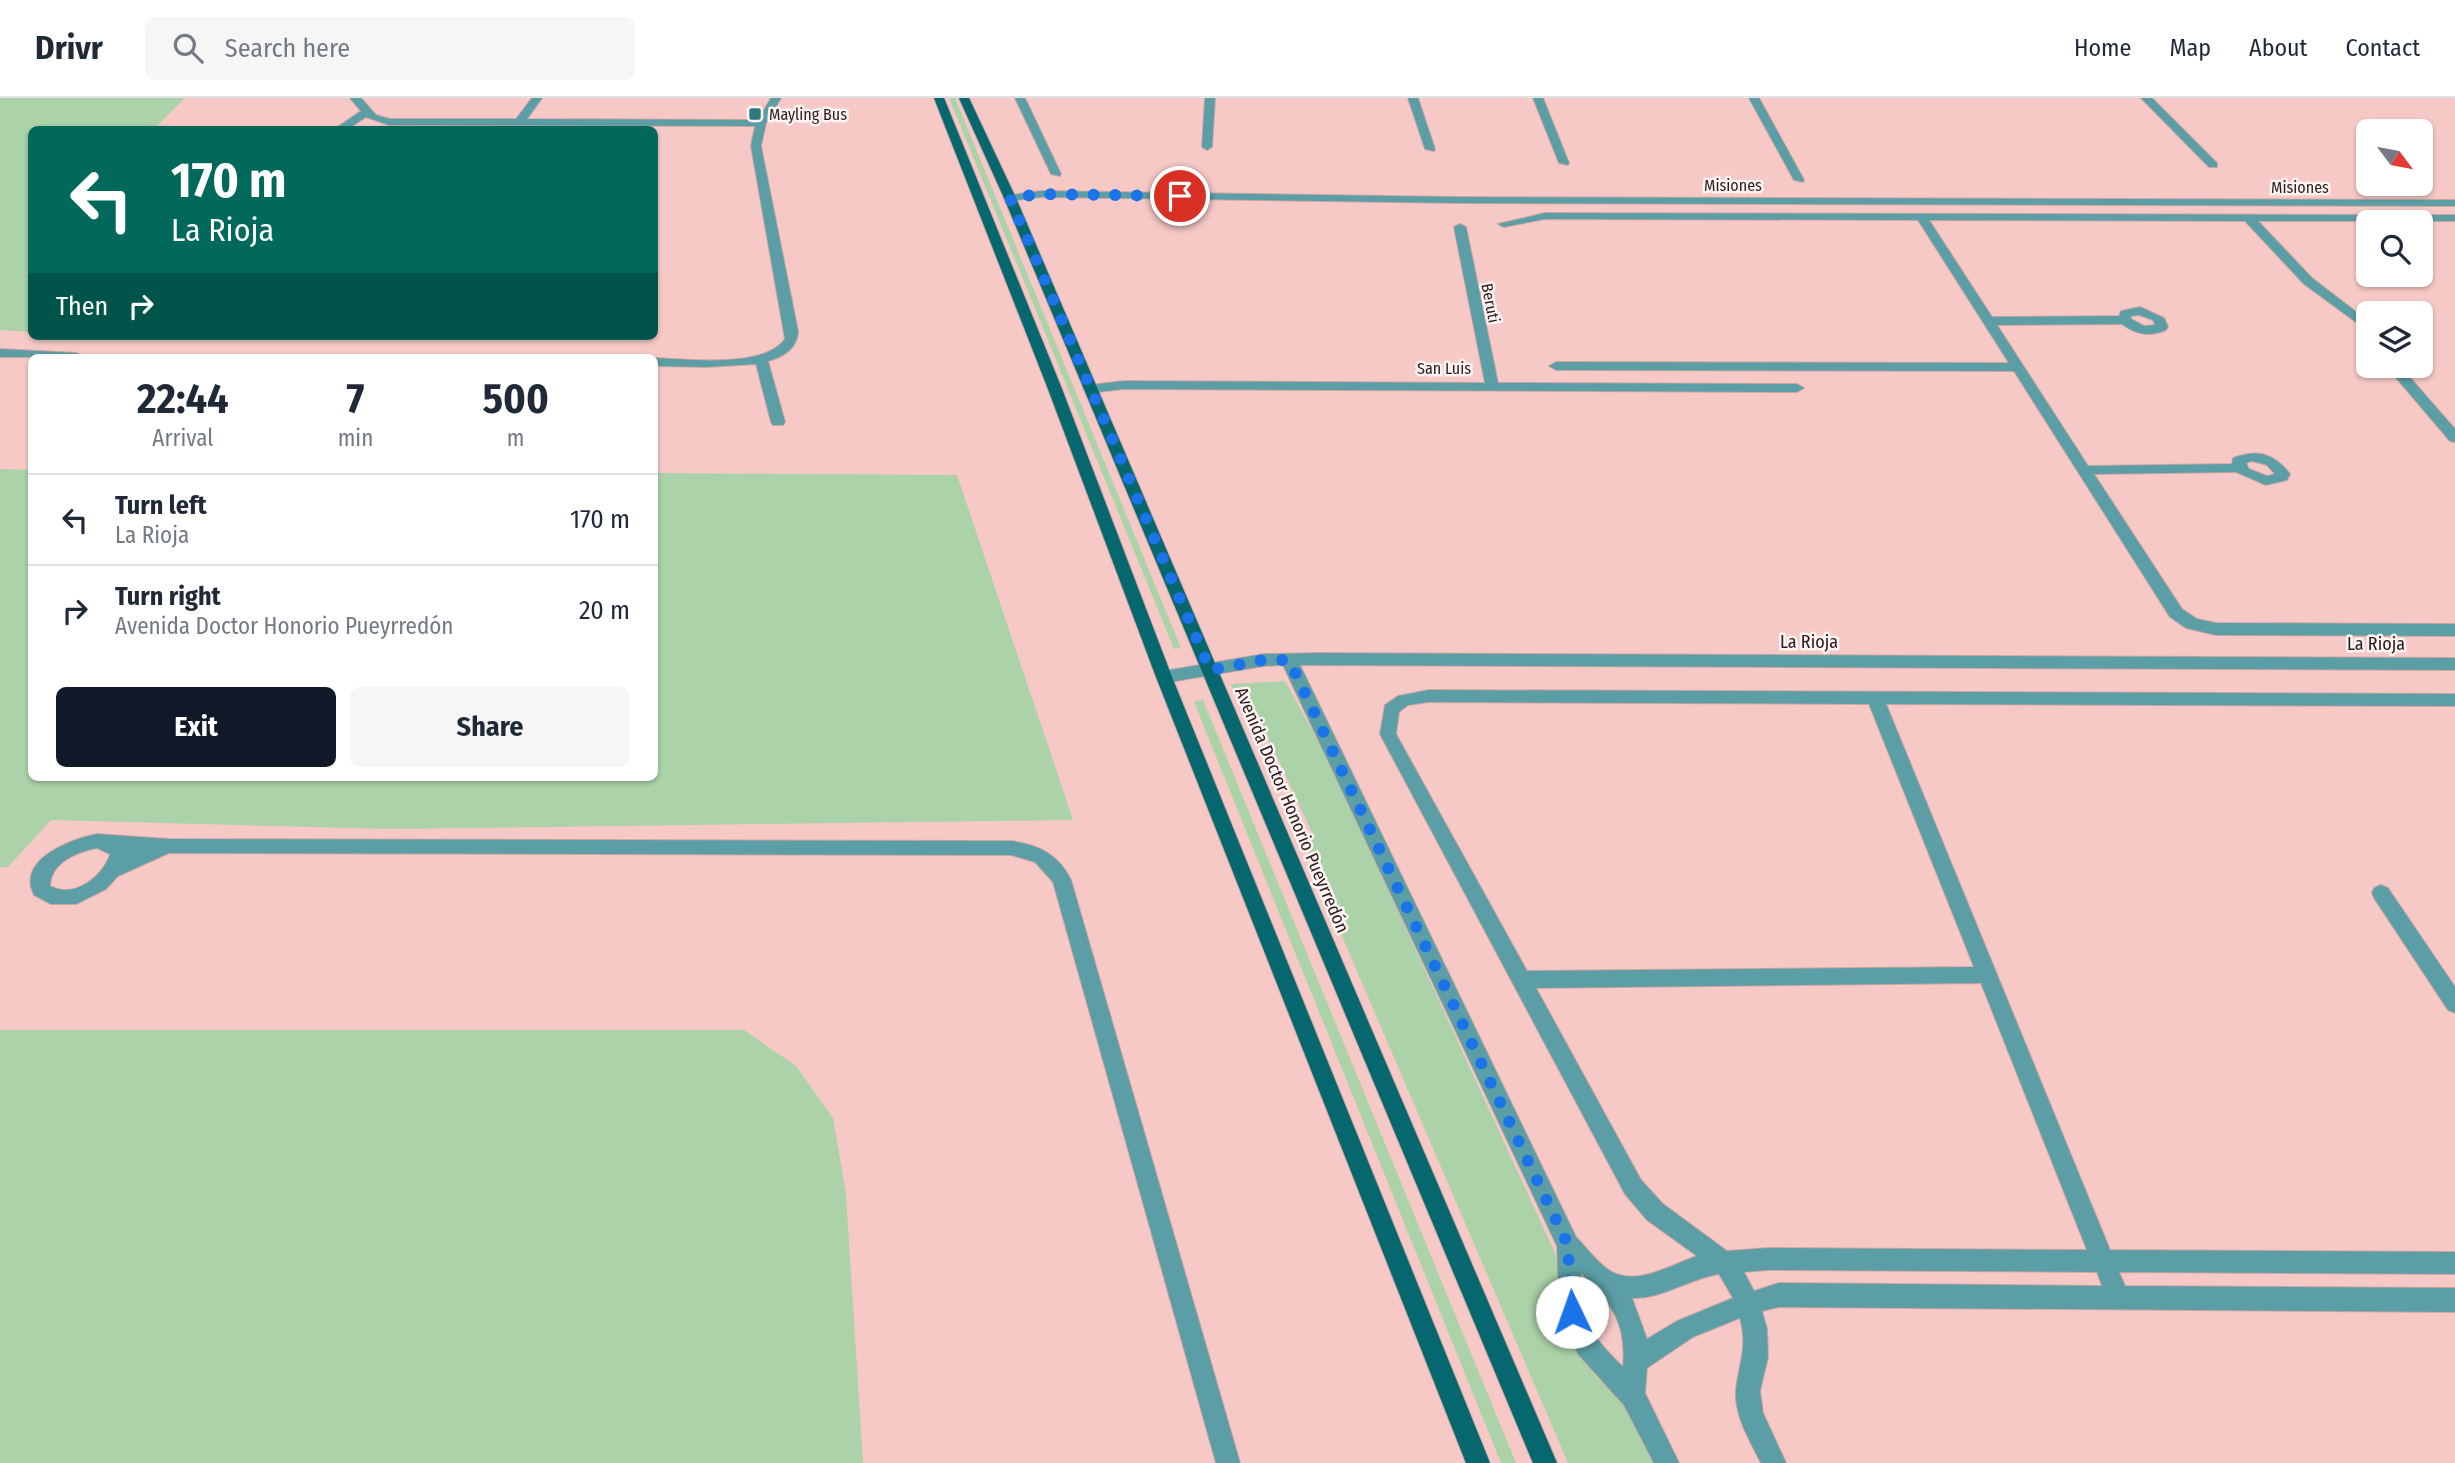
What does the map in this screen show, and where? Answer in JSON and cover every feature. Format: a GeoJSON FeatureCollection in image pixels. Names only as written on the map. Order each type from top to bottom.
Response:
{"type":"FeatureCollection","features":[{"type":"Feature","properties":{"kind":"main road"},"geometry":{"type":"LineString","coordinates":[[939,98],[1055,389],[1164,677],[1478,1463]]}},
{"type":"Feature","properties":{"kind":"main road","name":"Avenida Doctor Honorio Pueyrredón"},"geometry":{"type":"LineString","coordinates":[[964,98],[1010,198],[1545,1463]]}},
{"type":"Feature","properties":{"kind":"street"},"geometry":{"type":"LineString","coordinates":[[355,98],[366,113],[389,121],[520,121],[559,125],[761,123]]}},
{"type":"Feature","properties":{"kind":"street"},"geometry":{"type":"LineString","coordinates":[[520,121],[537,98]]}},
{"type":"Feature","properties":{"kind":"street"},"geometry":{"type":"LineString","coordinates":[[658,362],[761,360],[785,350],[791,340],[756,146],[761,123],[776,98]]}},
{"type":"Feature","properties":{"kind":"street"},"geometry":{"type":"LineString","coordinates":[[1020,98],[1056,174]]}},
{"type":"Feature","properties":{"kind":"street"},"geometry":{"type":"LineString","coordinates":[[1207,147],[1210,98]]}},
{"type":"Feature","properties":{"kind":"street"},"geometry":{"type":"LineString","coordinates":[[1413,98],[1430,149]]}},
{"type":"Feature","properties":{"kind":"street"},"geometry":{"type":"LineString","coordinates":[[1538,98],[1564,163]]}},
{"type":"Feature","properties":{"kind":"street"},"geometry":{"type":"LineString","coordinates":[[1754,98],[1799,180]]}},
{"type":"Feature","properties":{"kind":"street"},"geometry":{"type":"LineString","coordinates":[[2146,98],[2213,165]]}},
{"type":"Feature","properties":{"kind":"street"},"geometry":{"type":"LineString","coordinates":[[345,126],[366,113]]}},
{"type":"Feature","properties":{"kind":"street","name":"Misiones"},"geometry":{"type":"LineString","coordinates":[[1010,198],[1041,194],[1457,200],[2455,203]]}},
{"type":"Feature","properties":{"kind":"street"},"geometry":{"type":"LineString","coordinates":[[1504,224],[1545,216],[2455,218]]}},
{"type":"Feature","properties":{"kind":"street"},"geometry":{"type":"LineString","coordinates":[[1921,216],[2176,613],[2192,624],[2216,629],[2455,630]]}},
{"type":"Feature","properties":{"kind":"street"},"geometry":{"type":"LineString","coordinates":[[2248,218],[2308,281],[2356,318]]}},
{"type":"Feature","properties":{"kind":"street","name":"Beruti"},"geometry":{"type":"LineString","coordinates":[[1460,227],[1492,385]]}},
{"type":"Feature","properties":{"kind":"street"},"geometry":{"type":"LineString","coordinates":[[1988,321],[2125,320]]}},
{"type":"Feature","properties":{"kind":"street"},"geometry":{"type":"LineString","coordinates":[[0,353],[28,354]]}},
{"type":"Feature","properties":{"kind":"street"},"geometry":{"type":"LineString","coordinates":[[761,360],[778,422]]}},
{"type":"Feature","properties":{"kind":"street"},"geometry":{"type":"LineString","coordinates":[[1556,366],[2018,367]]}},
{"type":"Feature","properties":{"kind":"street"},"geometry":{"type":"LineString","coordinates":[[2403,378],[2455,438]]}},
{"type":"Feature","properties":{"kind":"street","name":"San Luis"},"geometry":{"type":"LineString","coordinates":[[1090,389],[1124,385],[1797,388]]}},
{"type":"Feature","properties":{"kind":"street"},"geometry":{"type":"LineString","coordinates":[[2084,470],[2239,468]]}},
{"type":"Feature","properties":{"kind":"street","name":"La Rioja"},"geometry":{"type":"LineString","coordinates":[[1164,677],[1264,660],[2455,664]]}},
{"type":"Feature","properties":{"kind":"street"},"geometry":{"type":"LineString","coordinates":[[1289,660],[1568,1245],[1589,1268],[1609,1283],[1628,1312],[1633,1329],[1636,1362],[1633,1396]]}},
{"type":"Feature","properties":{"kind":"street"},"geometry":{"type":"LineString","coordinates":[[1774,1463],[1751,1415],[1748,1391],[1756,1357],[1755,1329],[1748,1303],[1724,1262],[1655,1212],[1633,1187],[1388,734],[1391,709],[1404,701],[1429,696],[2455,700]]}},
{"type":"Feature","properties":{"kind":"street"},"geometry":{"type":"LineString","coordinates":[[1874,696],[2118,1297]]}},
{"type":"Feature","properties":{"kind":"street"},"geometry":{"type":"LineString","coordinates":[[169,846],[141,855],[114,870],[94,888],[81,894],[56,898],[41,890],[42,873],[59,855],[84,843],[107,842],[169,846],[997,848],[1027,850],[1040,854],[1051,862],[1062,880],[1228,1463]]}},
{"type":"Feature","properties":{"kind":"street"},"geometry":{"type":"LineString","coordinates":[[107,842],[119,853],[114,870]]}},
{"type":"Feature","properties":{"kind":"street"},"geometry":{"type":"LineString","coordinates":[[2381,893],[2455,1004]]}},
{"type":"Feature","properties":{"kind":"street"},"geometry":{"type":"LineString","coordinates":[[1520,981],[1987,975]]}},
{"type":"Feature","properties":{"kind":"street"},"geometry":{"type":"LineString","coordinates":[[1568,1245],[1571,1272],[1568,1299],[1576,1326],[1590,1352],[1633,1396],[1667,1463]]}},
{"type":"Feature","properties":{"kind":"street"},"geometry":{"type":"LineString","coordinates":[[1609,1283],[1643,1288],[1663,1283],[1699,1267],[1768,1259],[2455,1263]]}},
{"type":"Feature","properties":{"kind":"street"},"geometry":{"type":"LineString","coordinates":[[1636,1362],[1668,1337],[1748,1303],[1779,1295],[2455,1300]]}},
{"type":"Feature","properties":{"kind":"green space"},"geometry":{"type":"Polygon","coordinates":[[[0,98],[185,98],[157,126],[28,126],[28,332],[0,330],[0,98]]]}},
{"type":"Feature","properties":{"kind":"green space"},"geometry":{"type":"Polygon","coordinates":[[[949,98],[955,98],[1181,648],[1174,649],[949,98]]]}},
{"type":"Feature","properties":{"kind":"green space"},"geometry":{"type":"Polygon","coordinates":[[[0,469],[28,470],[28,781],[658,781],[658,473],[957,475],[1073,820],[389,829],[51,820],[8,867],[0,867],[0,469]]]}},
{"type":"Feature","properties":{"kind":"green space"},"geometry":{"type":"Polygon","coordinates":[[[1285,681],[1328,759],[1555,1253],[1562,1307],[1593,1373],[1636,1416],[1661,1463],[1568,1463],[1308,857],[1313,835],[1268,737],[1249,726],[1231,684],[1285,681]]]}},
{"type":"Feature","properties":{"kind":"green space"},"geometry":{"type":"Polygon","coordinates":[[[1203,700],[1516,1463],[1501,1463],[1194,702],[1203,700]]]}},
{"type":"Feature","properties":{"kind":"green space"},"geometry":{"type":"Polygon","coordinates":[[[0,1030],[744,1030],[796,1066],[833,1118],[846,1194],[863,1463],[0,1463],[0,1030]]]}},
{"type":"Feature","properties":{"kind":"place","name":"Mayling Bus"},"geometry":{"type":"Point","coordinates":[755,114]}},
{"type":"Feature","properties":{"kind":"route"},"geometry":{"type":"LineString","coordinates":[[1180,196],[1041,194],[1010,198],[1210,670],[1264,660],[1289,660],[1568,1245],[1571,1272],[1568,1299],[1572,1312]]}}]}
